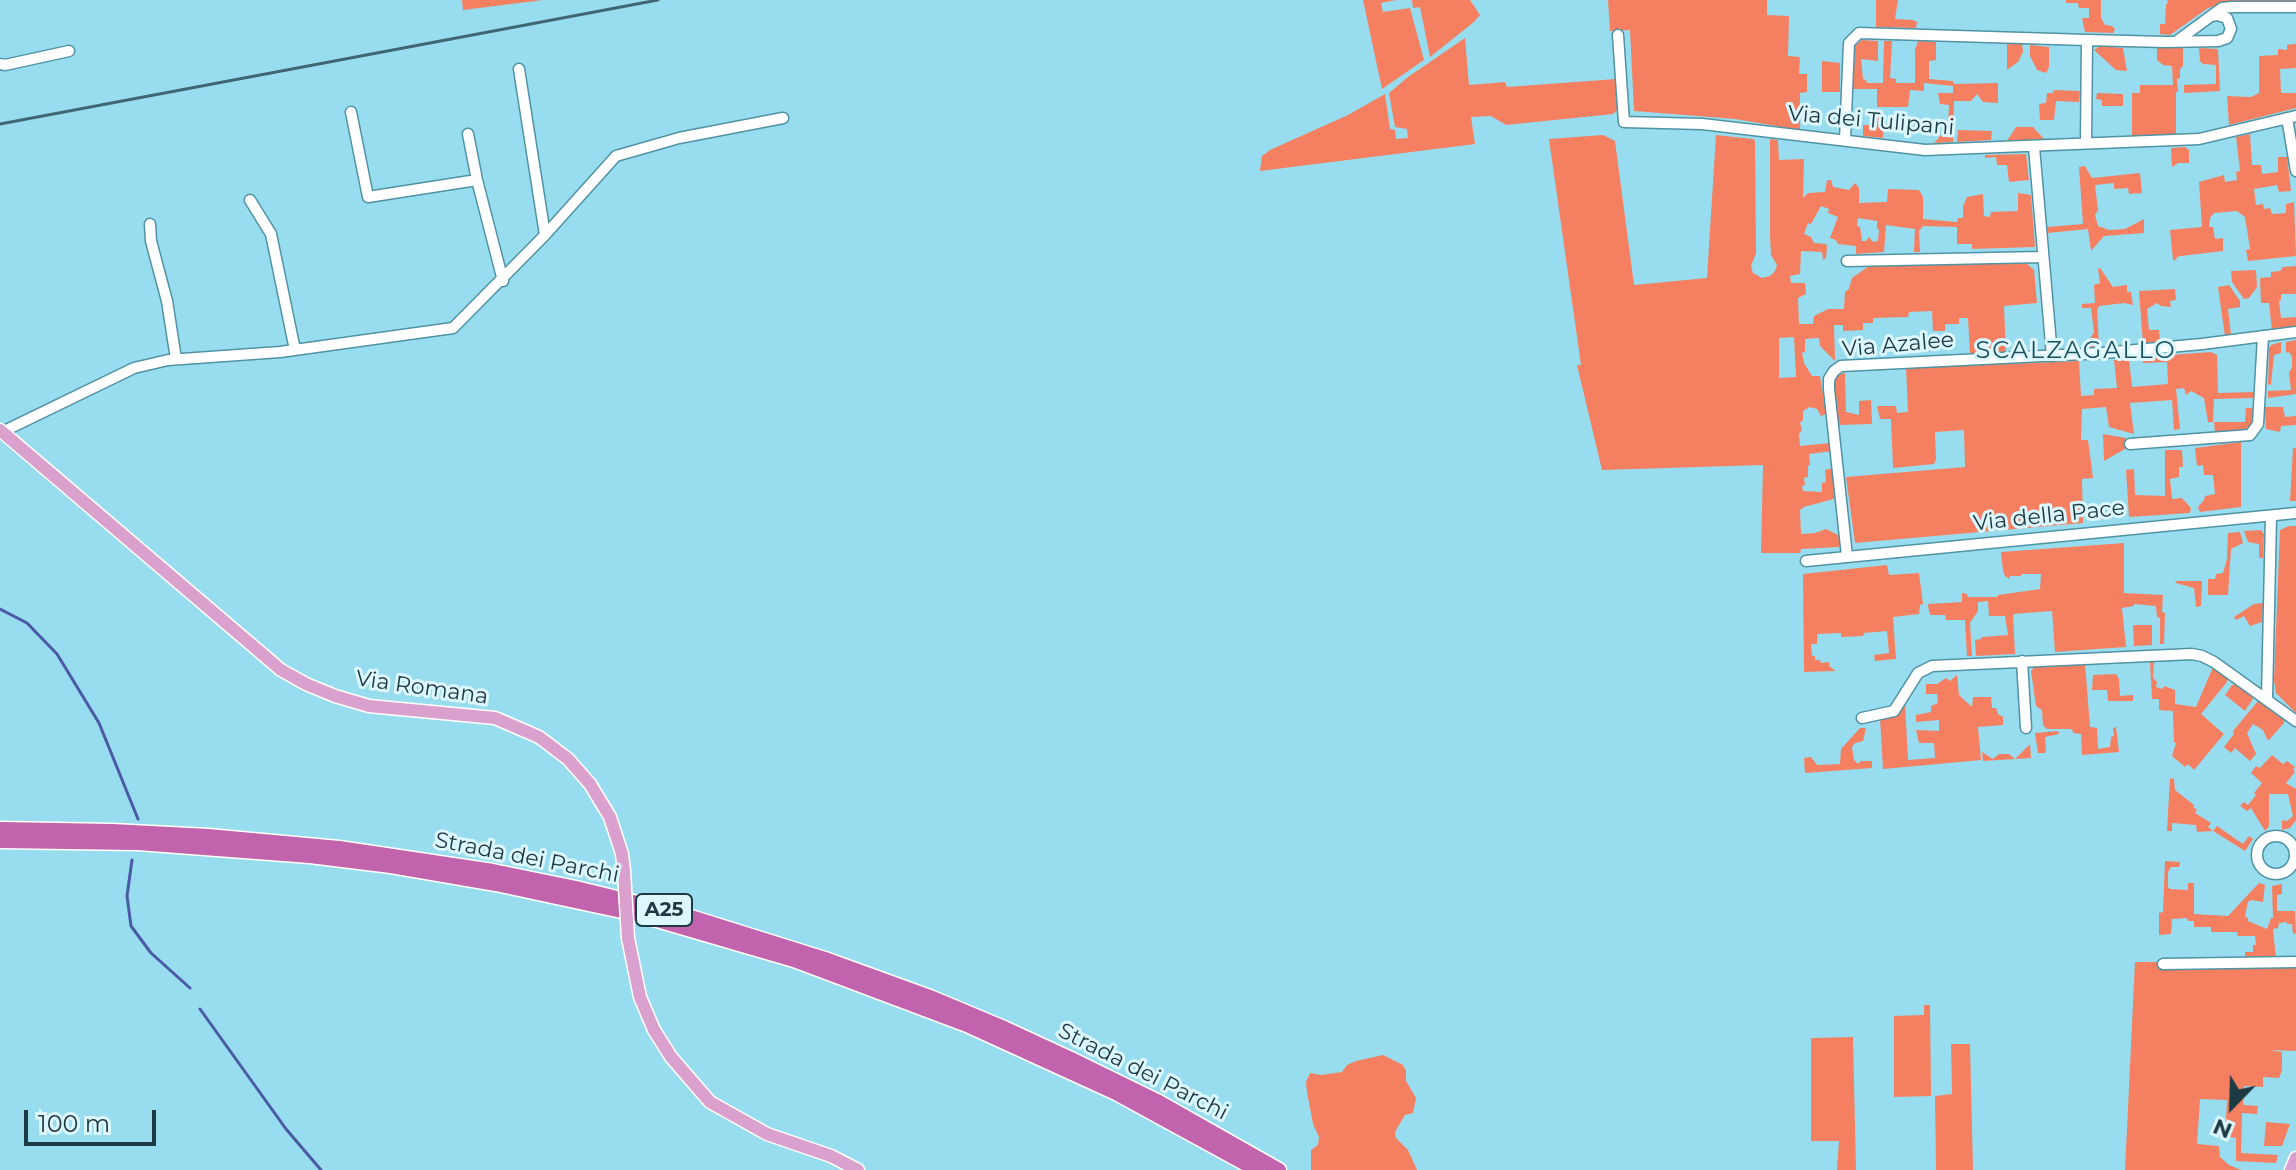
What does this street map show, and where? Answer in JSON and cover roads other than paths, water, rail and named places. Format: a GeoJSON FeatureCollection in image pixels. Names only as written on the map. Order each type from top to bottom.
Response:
{"type":"FeatureCollection","features":[{"type":"Feature","properties":{"kind":"highway","name":"Strada dei Parchi"},"geometry":{"type":"LineString","coordinates":[[0,829],[195,835],[339,848],[517,876],[678,913],[799,950],[968,1013],[1125,1085],[1279,1170]]}},
{"type":"Feature","properties":{"kind":"highway","name":"Strada dei Parchi"},"geometry":{"type":"LineString","coordinates":[[0,841],[151,844],[310,856],[496,884],[640,915],[794,960],[967,1025],[1130,1100],[1257,1170]]}},
{"type":"Feature","properties":{"kind":"main road","name":"Via Romana"},"geometry":{"type":"LineString","coordinates":[[1,432],[281,670],[335,696],[369,706],[495,718],[539,737],[568,759],[590,784],[610,817],[622,854],[628,938],[640,997],[654,1030],[671,1057],[710,1102],[767,1134],[831,1156],[858,1170]]}},
{"type":"Feature","properties":{"kind":"street"},"geometry":{"type":"LineString","coordinates":[[2177,41],[2222,8],[2296,7]]}},
{"type":"Feature","properties":{"kind":"street"},"geometry":{"type":"LineString","coordinates":[[1845,140],[1849,43],[1859,33],[2087,40],[2218,41],[2227,38],[2231,29],[2227,18],[2211,16]]}},
{"type":"Feature","properties":{"kind":"street","name":"Via dei Tulipani"},"geometry":{"type":"LineString","coordinates":[[1618,35],[1624,122],[1702,124],[1925,150],[2199,139],[2291,117]]}},
{"type":"Feature","properties":{"kind":"street"},"geometry":{"type":"LineString","coordinates":[[2086,143],[2087,40]]}},
{"type":"Feature","properties":{"kind":"street"},"geometry":{"type":"LineString","coordinates":[[0,64],[69,51]]}},
{"type":"Feature","properties":{"kind":"street"},"geometry":{"type":"LineString","coordinates":[[519,69],[545,235]]}},
{"type":"Feature","properties":{"kind":"street"},"geometry":{"type":"LineString","coordinates":[[351,112],[368,197],[477,180]]}},
{"type":"Feature","properties":{"kind":"street"},"geometry":{"type":"LineString","coordinates":[[2291,117],[2296,171]]}},
{"type":"Feature","properties":{"kind":"street"},"geometry":{"type":"LineString","coordinates":[[1,432],[134,368],[176,359],[295,350],[453,328],[503,280],[616,156],[679,138],[783,118]]}},
{"type":"Feature","properties":{"kind":"street"},"geometry":{"type":"LineString","coordinates":[[468,134],[503,280]]}},
{"type":"Feature","properties":{"kind":"street"},"geometry":{"type":"LineString","coordinates":[[2034,147],[2052,356]]}},
{"type":"Feature","properties":{"kind":"street"},"geometry":{"type":"LineString","coordinates":[[250,200],[271,234],[295,350]]}},
{"type":"Feature","properties":{"kind":"street"},"geometry":{"type":"LineString","coordinates":[[150,224],[176,359]]}},
{"type":"Feature","properties":{"kind":"street"},"geometry":{"type":"LineString","coordinates":[[1847,261],[2042,257]]}},
{"type":"Feature","properties":{"kind":"street","name":"Via Azalee"},"geometry":{"type":"LineString","coordinates":[[1847,556],[1829,389],[1829,379],[1841,366],[2103,353],[2296,332]]}},
{"type":"Feature","properties":{"kind":"street"},"geometry":{"type":"LineString","coordinates":[[2130,444],[2250,435],[2258,424],[2263,336]]}},
{"type":"Feature","properties":{"kind":"street","name":"Via della Pace"},"geometry":{"type":"LineString","coordinates":[[1806,561],[2296,513]]}},
{"type":"Feature","properties":{"kind":"street"},"geometry":{"type":"LineString","coordinates":[[2267,698],[2271,516]]}},
{"type":"Feature","properties":{"kind":"street"},"geometry":{"type":"LineString","coordinates":[[1862,718],[1894,711],[1918,673],[1927,668],[2192,654],[2214,662],[2296,721]]}},
{"type":"Feature","properties":{"kind":"street"},"geometry":{"type":"LineString","coordinates":[[2022,661],[2026,728]]}},
{"type":"Feature","properties":{"kind":"street"},"geometry":{"type":"LineString","coordinates":[[2288,840],[2296,830]]}},
{"type":"Feature","properties":{"kind":"street"},"geometry":{"type":"LineString","coordinates":[[2163,964],[2296,962]]}},
{"type":"Feature","properties":{"kind":"waterway"},"geometry":{"type":"LineString","coordinates":[[0,609],[27,623],[57,654],[99,723],[138,819]]}},
{"type":"Feature","properties":{"kind":"waterway"},"geometry":{"type":"LineString","coordinates":[[132,860],[127,896],[131,926],[151,953],[190,988]]}},
{"type":"Feature","properties":{"kind":"waterway"},"geometry":{"type":"LineString","coordinates":[[200,1009],[286,1129],[321,1170]]}},
{"type":"Feature","properties":{"kind":"railway"},"geometry":{"type":"LineString","coordinates":[[0,124],[658,0]]}},
{"type":"Feature","properties":{"kind":"district","name":"SCALZAGALLO"},"geometry":{"type":"Point","coordinates":[2076,351]}}]}
